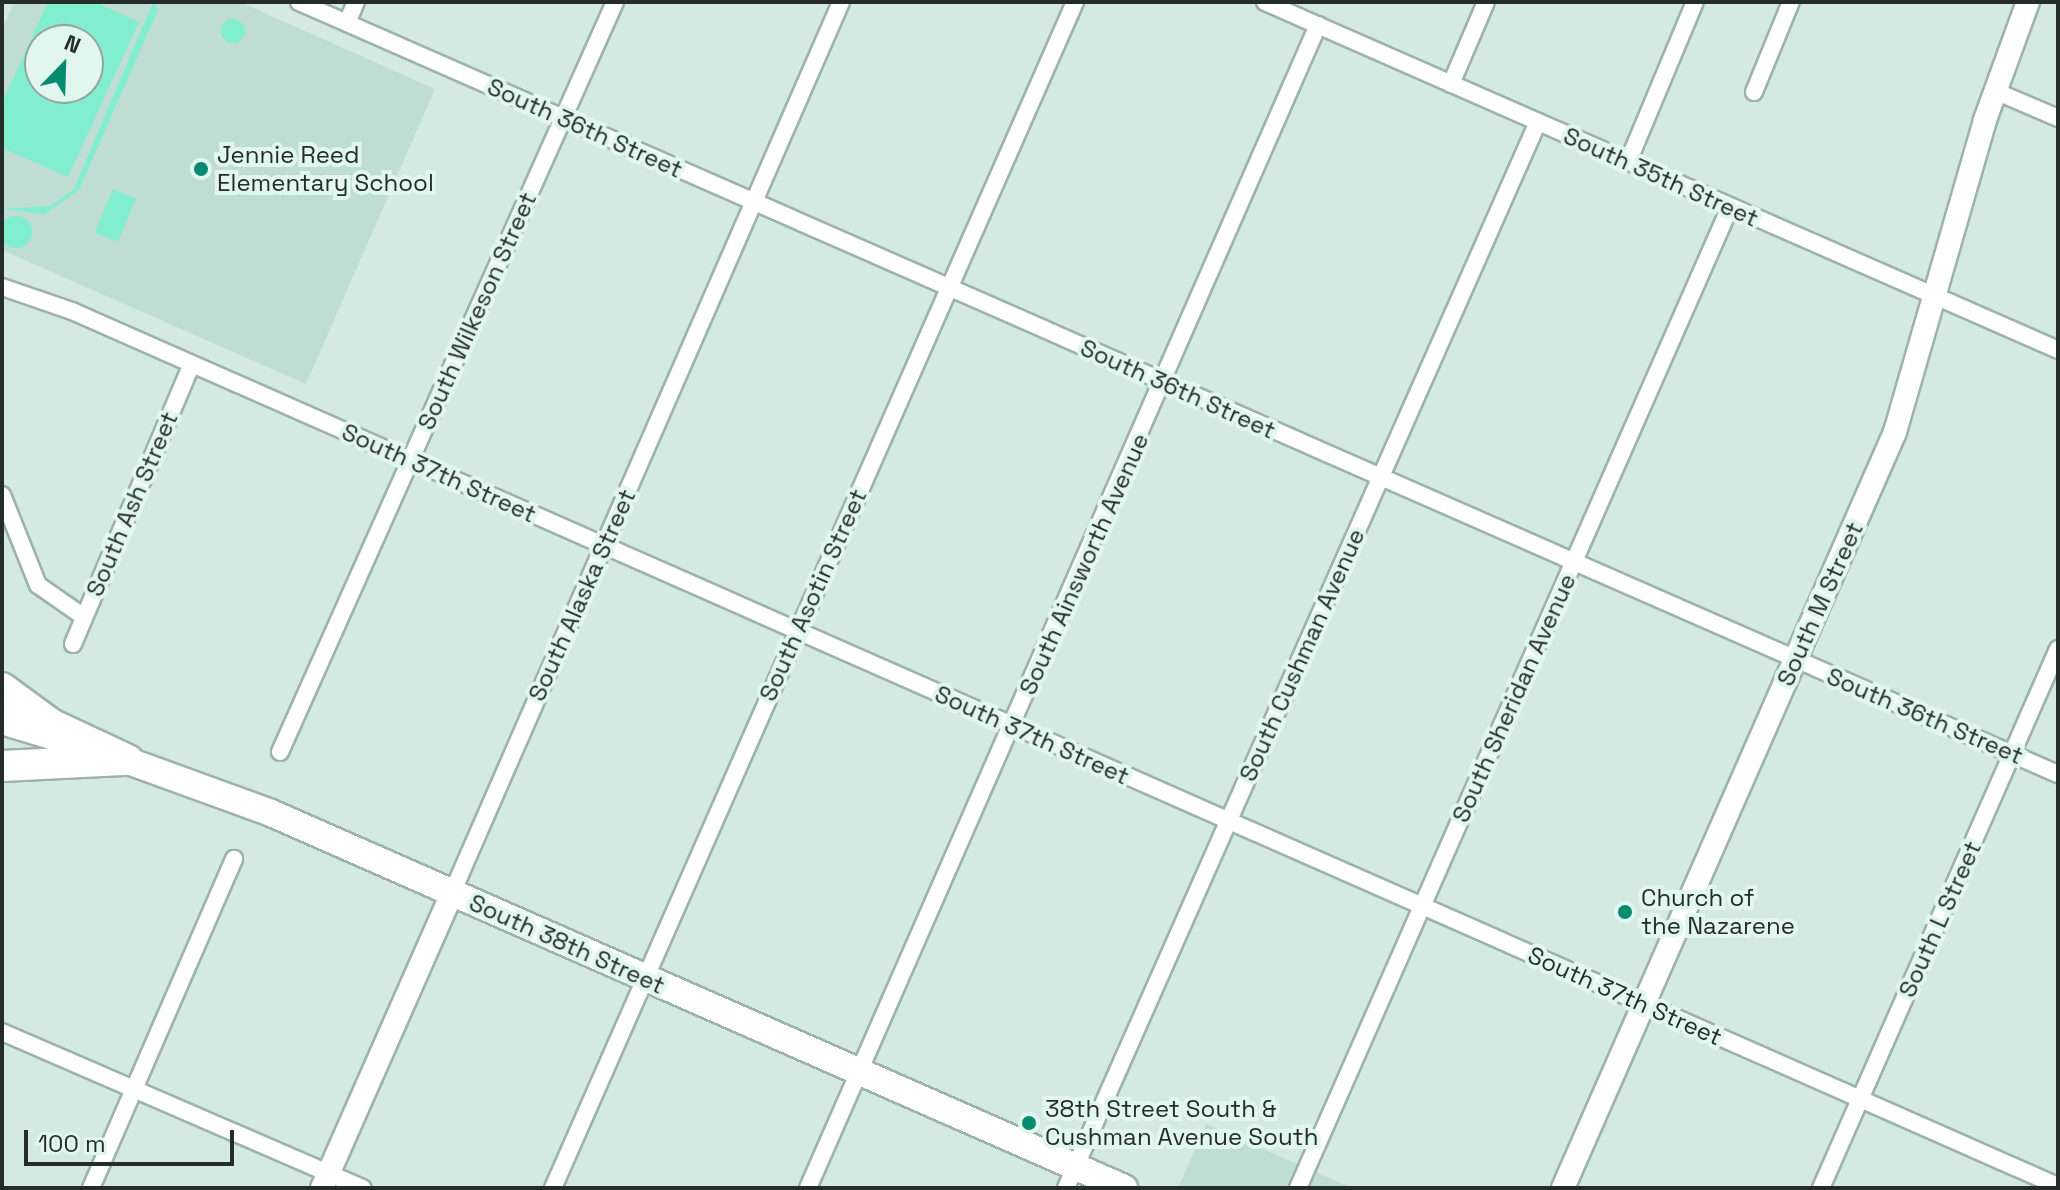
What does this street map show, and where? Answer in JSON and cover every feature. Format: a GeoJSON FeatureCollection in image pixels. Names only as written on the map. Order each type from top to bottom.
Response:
{"type":"FeatureCollection","features":[{"type":"Feature","properties":{"kind":"highway"},"geometry":{"type":"LineString","coordinates":[[2,688],[51,724],[128,760]]}},
{"type":"Feature","properties":{"kind":"highway"},"geometry":{"type":"LineString","coordinates":[[2,766],[128,760]]}},
{"type":"Feature","properties":{"kind":"main road","name":"South 38th Street"},"geometry":{"type":"LineString","coordinates":[[2,721],[128,760],[452,893],[859,1072],[1071,1177],[1124,1188]]}},
{"type":"Feature","properties":{"kind":"street","name":"South 36th Street"},"geometry":{"type":"LineString","coordinates":[[299,2],[1379,479],[2058,774]]}},
{"type":"Feature","properties":{"kind":"street"},"geometry":{"type":"LineString","coordinates":[[347,23],[356,2]]}},
{"type":"Feature","properties":{"kind":"street","name":"South Wilkeson Street"},"geometry":{"type":"LineString","coordinates":[[280,752],[615,2]]}},
{"type":"Feature","properties":{"kind":"street","name":"South Alaska Street"},"geometry":{"type":"LineString","coordinates":[[325,1180],[841,2]]}},
{"type":"Feature","properties":{"kind":"street","name":"South Asotin Street"},"geometry":{"type":"LineString","coordinates":[[553,1188],[1075,2]]}},
{"type":"Feature","properties":{"kind":"street","name":"South 35th Street"},"geometry":{"type":"LineString","coordinates":[[1265,2],[1291,7],[1318,25],[2058,350]]}},
{"type":"Feature","properties":{"kind":"street"},"geometry":{"type":"LineString","coordinates":[[1451,84],[1486,2]]}},
{"type":"Feature","properties":{"kind":"street"},"geometry":{"type":"LineString","coordinates":[[1628,162],[1695,2]]}},
{"type":"Feature","properties":{"kind":"street"},"geometry":{"type":"LineString","coordinates":[[1754,92],[1791,2]]}},
{"type":"Feature","properties":{"kind":"street","name":"South M Street"},"geometry":{"type":"LineString","coordinates":[[1563,1188],[1895,432],[1995,91],[2028,2]]}},
{"type":"Feature","properties":{"kind":"street","name":"South Ainsworth Avenue"},"geometry":{"type":"LineString","coordinates":[[808,1188],[1318,25]]}},
{"type":"Feature","properties":{"kind":"street"},"geometry":{"type":"LineString","coordinates":[[1995,91],[2058,118]]}},
{"type":"Feature","properties":{"kind":"street","name":"South Cushman Avenue"},"geometry":{"type":"LineString","coordinates":[[1071,1177],[1538,122]]}},
{"type":"Feature","properties":{"kind":"street","name":"South Sheridan Avenue"},"geometry":{"type":"LineString","coordinates":[[1298,1188],[1730,207]]}},
{"type":"Feature","properties":{"kind":"street","name":"South 37th Street"},"geometry":{"type":"LineString","coordinates":[[4,287],[192,364],[2058,1186]]}},
{"type":"Feature","properties":{"kind":"street","name":"South Ash Street"},"geometry":{"type":"LineString","coordinates":[[73,644],[192,364]]}},
{"type":"Feature","properties":{"kind":"street"},"geometry":{"type":"LineString","coordinates":[[2,495],[38,585],[84,617]]}},
{"type":"Feature","properties":{"kind":"street","name":"South L Street"},"geometry":{"type":"LineString","coordinates":[[1821,1188],[2058,649]]}},
{"type":"Feature","properties":{"kind":"street"},"geometry":{"type":"LineString","coordinates":[[91,1188],[234,859]]}},
{"type":"Feature","properties":{"kind":"street"},"geometry":{"type":"LineString","coordinates":[[2,1032],[135,1089],[325,1180],[363,1188]]}},
{"type":"Feature","properties":{"kind":"shaded area","name":"Jennie Reed Elementary School"},"geometry":{"type":"Polygon","coordinates":[[[14,2],[240,2],[435,89],[306,384],[2,250],[2,30],[14,2]]]}},
{"type":"Feature","properties":{"kind":"shaded area"},"geometry":{"type":"Polygon","coordinates":[[[1206,1124],[1352,1188],[1178,1188],[1206,1124]]]}},
{"type":"Feature","properties":{"kind":"green space"},"geometry":{"type":"Polygon","coordinates":[[[48,2],[95,2],[139,22],[104,98],[104,24],[38,24],[48,2]]]}},
{"type":"Feature","properties":{"kind":"green space"},"geometry":{"type":"Polygon","coordinates":[[[153,2],[158,10],[79,190],[45,214],[2,209],[51,206],[74,189],[153,2]]]}},
{"type":"Feature","properties":{"kind":"green space"},"geometry":{"type":"Polygon","coordinates":[[[228,19],[238,19],[245,26],[245,36],[238,43],[228,43],[221,36],[221,26],[228,19]]]}},
{"type":"Feature","properties":{"kind":"green space"},"geometry":{"type":"Polygon","coordinates":[[[24,55],[24,104],[101,104],[68,177],[2,148],[2,103],[24,55]]]}},
{"type":"Feature","properties":{"kind":"green space"},"geometry":{"type":"Polygon","coordinates":[[[113,189],[136,199],[118,242],[95,232],[113,189]]]}},
{"type":"Feature","properties":{"kind":"green space"},"geometry":{"type":"Polygon","coordinates":[[[16,216],[27,221],[32,232],[27,243],[16,248],[5,243],[0,232],[5,221],[16,216]]]}},
{"type":"Feature","properties":{"kind":"place","name":"Jennie Reed Elementary School"},"geometry":{"type":"Point","coordinates":[201,169]}},
{"type":"Feature","properties":{"kind":"place","name":"Church of the Nazarene"},"geometry":{"type":"Point","coordinates":[1625,912]}},
{"type":"Feature","properties":{"kind":"place","name":"38th Street South & Cushman Avenue South"},"geometry":{"type":"Point","coordinates":[1029,1123]}}]}
